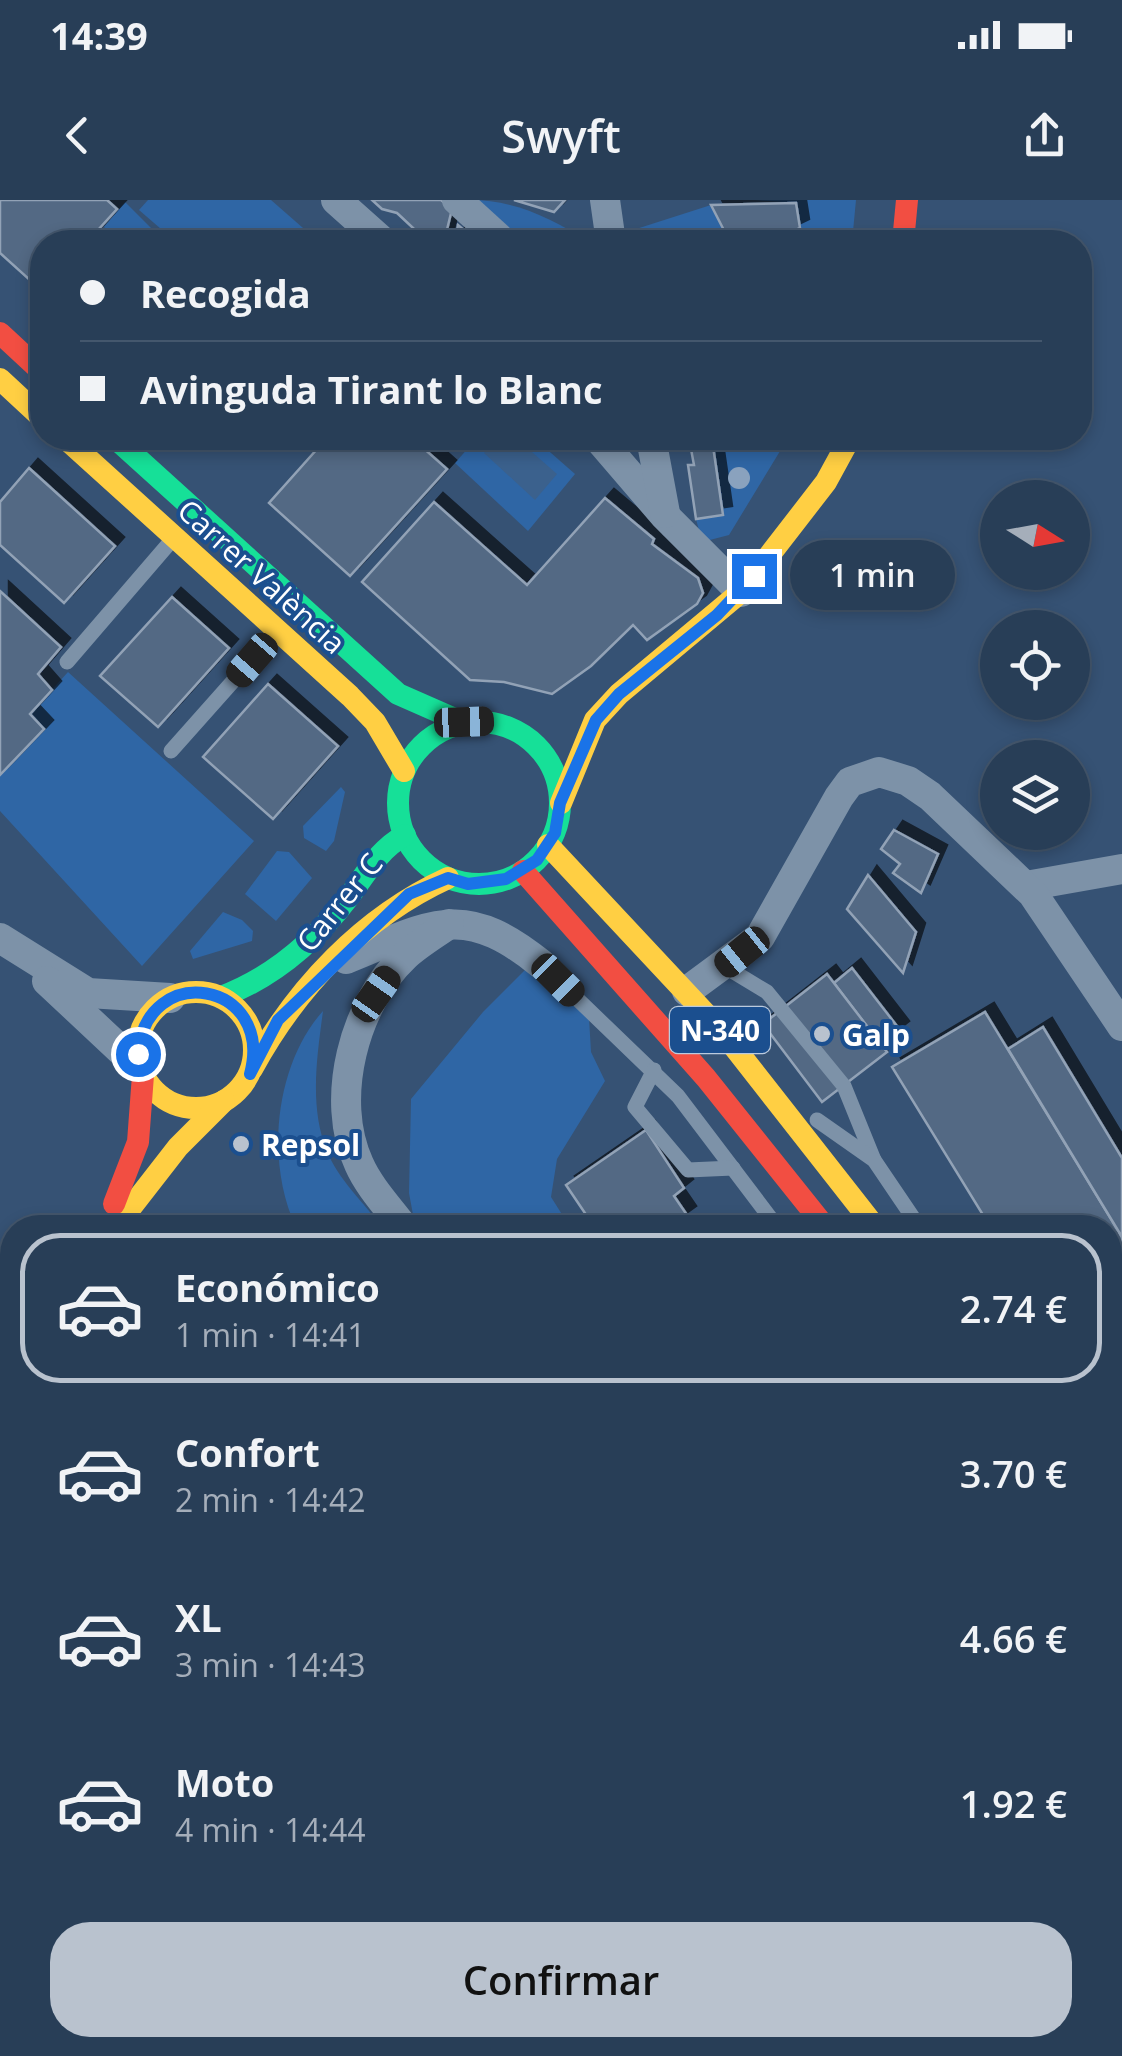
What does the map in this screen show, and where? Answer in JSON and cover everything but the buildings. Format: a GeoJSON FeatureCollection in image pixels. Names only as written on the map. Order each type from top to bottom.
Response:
{"type":"FeatureCollection","features":[{"type":"Feature","properties":{"kind":"main road"},"geometry":{"type":"LineString","coordinates":[[903,230],[907,200]]}},
{"type":"Feature","properties":{"kind":"main road"},"geometry":{"type":"LineString","coordinates":[[0,333],[30,361]]}},
{"type":"Feature","properties":{"kind":"main road"},"geometry":{"type":"LineString","coordinates":[[0,379],[30,407]]}},
{"type":"Feature","properties":{"kind":"main road","name":"Carrer València"},"geometry":{"type":"LineString","coordinates":[[77,450],[375,722],[404,771]]}},
{"type":"Feature","properties":{"kind":"main road","name":"Carrer València"},"geometry":{"type":"LineString","coordinates":[[128,450],[398,694],[464,722]]}},
{"type":"Feature","properties":{"kind":"main road"},"geometry":{"type":"LineString","coordinates":[[560,803],[554,770],[526,737],[507,726],[464,722],[424,743],[404,771],[398,799],[404,835],[415,853],[448,878],[487,884],[524,871],[548,845],[586,735],[611,701],[741,592],[826,482],[843,450]]}},
{"type":"Feature","properties":{"kind":"main road","name":"Carrer C"},"geometry":{"type":"LineString","coordinates":[[221,997],[249,989],[294,957],[332,920],[378,849],[404,835]]}},
{"type":"Feature","properties":{"kind":"main road","name":"N-340"},"geometry":{"type":"LineString","coordinates":[[548,845],[686,990],[866,1215]]}},
{"type":"Feature","properties":{"kind":"main road","name":"N-340"},"geometry":{"type":"LineString","coordinates":[[524,871],[612,970],[815,1215]]}},
{"type":"Feature","properties":{"kind":"main road","name":"Carrer C"},"geometry":{"type":"LineString","coordinates":[[250,1074],[278,1020],[334,964],[409,894],[448,878]]}},
{"type":"Feature","properties":{"kind":"main road"},"geometry":{"type":"LineString","coordinates":[[110,1215],[134,1166],[144,1103],[140,1037],[146,1021],[170,998],[204,992],[221,997],[248,1021],[254,1056],[250,1074],[178,1148],[125,1215]]}},
{"type":"Feature","properties":{"kind":"main road"},"geometry":{"type":"LineString","coordinates":[[143,1073],[170,1102],[188,1108],[224,1101]]}},
{"type":"Feature","properties":{"kind":"street"},"geometry":{"type":"LineString","coordinates":[[336,200],[370,230]]}},
{"type":"Feature","properties":{"kind":"street"},"geometry":{"type":"LineString","coordinates":[[457,200],[490,230]]}},
{"type":"Feature","properties":{"kind":"street"},"geometry":{"type":"LineString","coordinates":[[605,200],[609,230]]}},
{"type":"Feature","properties":{"kind":"street"},"geometry":{"type":"LineString","coordinates":[[608,450],[665,516],[741,592]]}},
{"type":"Feature","properties":{"kind":"street"},"geometry":{"type":"LineString","coordinates":[[654,450],[665,516]]}},
{"type":"Feature","properties":{"kind":"street"},"geometry":{"type":"LineString","coordinates":[[686,990],[724,966],[760,936],[839,797],[850,782],[879,772],[908,780],[1026,886],[1122,1026]]}},
{"type":"Feature","properties":{"kind":"street"},"geometry":{"type":"LineString","coordinates":[[1026,886],[1122,869]]}},
{"type":"Feature","properties":{"kind":"street"},"geometry":{"type":"LineString","coordinates":[[334,964],[432,925],[466,922],[508,936],[542,964]]}},
{"type":"Feature","properties":{"kind":"street"},"geometry":{"type":"LineString","coordinates":[[395,1215],[359,1164],[348,1115],[350,1064],[364,1016],[383,983],[406,955],[450,924]]}},
{"type":"Feature","properties":{"kind":"street"},"geometry":{"type":"LineString","coordinates":[[10,947],[88,993],[170,998]]}},
{"type":"Feature","properties":{"kind":"street"},"geometry":{"type":"LineString","coordinates":[[10,947],[143,1073]]}},
{"type":"Feature","properties":{"kind":"lane"},"geometry":{"type":"LineString","coordinates":[[67,662],[174,536]]}},
{"type":"Feature","properties":{"kind":"lane"},"geometry":{"type":"LineString","coordinates":[[171,751],[278,631]]}},
{"type":"Feature","properties":{"kind":"lane"},"geometry":{"type":"LineString","coordinates":[[542,964],[648,1064],[768,1215]]}},
{"type":"Feature","properties":{"kind":"lane"},"geometry":{"type":"LineString","coordinates":[[724,966],[767,992],[844,1086],[874,1160],[911,1215]]}},
{"type":"Feature","properties":{"kind":"lane"},"geometry":{"type":"LineString","coordinates":[[612,970],[648,1064],[634,1106],[688,1170],[733,1168]]}},
{"type":"Feature","properties":{"kind":"lane"},"geometry":{"type":"LineString","coordinates":[[764,1083],[874,1160]]}},
{"type":"Feature","properties":{"kind":"shaded area"},"geometry":{"type":"Polygon","coordinates":[[[148,200],[271,200],[305,230],[162,230],[139,210],[148,200]]]}},
{"type":"Feature","properties":{"kind":"shaded area"},"geometry":{"type":"Polygon","coordinates":[[[470,200],[502,203],[532,212],[569,230],[503,230],[470,200]]]}},
{"type":"Feature","properties":{"kind":"shaded area"},"geometry":{"type":"Polygon","coordinates":[[[755,200],[856,200],[853,230],[795,230],[799,228],[797,203],[755,200]]]}},
{"type":"Feature","properties":{"kind":"shaded area"},"geometry":{"type":"Polygon","coordinates":[[[125,202],[153,230],[107,230],[104,227],[125,202]]]}},
{"type":"Feature","properties":{"kind":"shaded area"},"geometry":{"type":"Polygon","coordinates":[[[711,205],[724,230],[633,230],[711,205]]]}},
{"type":"Feature","properties":{"kind":"shaded area"},"geometry":{"type":"Polygon","coordinates":[[[466,450],[548,450],[575,474],[528,531],[455,463],[466,450]]]}},
{"type":"Feature","properties":{"kind":"shaded area"},"geometry":{"type":"Polygon","coordinates":[[[530,450],[557,474],[535,500],[484,453],[530,450]]]}},
{"type":"Feature","properties":{"kind":"shaded area"},"geometry":{"type":"Polygon","coordinates":[[[714,450],[781,450],[729,535],[702,542],[696,519],[723,515],[714,450]]]}},
{"type":"Feature","properties":{"kind":"shaded area"},"geometry":{"type":"Polygon","coordinates":[[[68,672],[254,841],[142,966],[0,811],[0,775],[44,729],[30,714],[68,672]]]}},
{"type":"Feature","properties":{"kind":"shaded area"},"geometry":{"type":"Polygon","coordinates":[[[341,787],[345,792],[334,841],[326,851],[304,838],[303,826],[341,787]]]}},
{"type":"Feature","properties":{"kind":"shaded area"},"geometry":{"type":"Polygon","coordinates":[[[277,851],[289,852],[312,878],[276,921],[245,894],[277,851]]]}},
{"type":"Feature","properties":{"kind":"shaded area"},"geometry":{"type":"Polygon","coordinates":[[[223,912],[242,920],[253,931],[252,941],[193,959],[190,951],[223,912]]]}},
{"type":"Feature","properties":{"kind":"shaded area"},"geometry":{"type":"Polygon","coordinates":[[[530,965],[589,1018],[591,1052],[605,1081],[557,1159],[551,1197],[562,1215],[413,1215],[409,1193],[411,1099],[483,1012],[530,965]]]}},
{"type":"Feature","properties":{"kind":"shaded area"},"geometry":{"type":"Polygon","coordinates":[[[323,1011],[316,1082],[321,1134],[337,1171],[372,1215],[291,1215],[286,1201],[278,1144],[280,1114],[294,1058],[323,1011]]]}},
{"type":"Feature","properties":{"kind":"traffic: fast"},"geometry":{"type":"LineString","coordinates":[[128,450],[398,694],[464,723]]}},
{"type":"Feature","properties":{"kind":"traffic: fast"},"geometry":{"type":"LineString","coordinates":[[479,722],[510,728],[536,746],[554,772],[560,803],[554,834],[536,860],[510,878],[479,884],[448,878],[422,860],[404,834],[398,803],[404,772],[422,746],[448,728],[479,722]]}},
{"type":"Feature","properties":{"kind":"traffic: fast"},"geometry":{"type":"LineString","coordinates":[[221,997],[276,968],[307,943],[335,914],[380,855],[405,835]]}},
{"type":"Feature","properties":{"kind":"traffic: slow"},"geometry":{"type":"LineString","coordinates":[[0,379],[30,407]]}},
{"type":"Feature","properties":{"kind":"traffic: slow"},"geometry":{"type":"LineString","coordinates":[[78,450],[350,696],[375,722],[404,771]]}},
{"type":"Feature","properties":{"kind":"traffic: slow"},"geometry":{"type":"LineString","coordinates":[[561,803],[595,720],[619,694],[741,592],[826,482],[843,450]]}},
{"type":"Feature","properties":{"kind":"traffic: slow"},"geometry":{"type":"LineString","coordinates":[[548,845],[720,1029],[866,1215]]}},
{"type":"Feature","properties":{"kind":"traffic: slow"},"geometry":{"type":"LineString","coordinates":[[252,1069],[289,1010],[335,958],[388,913],[448,878]]}},
{"type":"Feature","properties":{"kind":"traffic: slow"},"geometry":{"type":"LineString","coordinates":[[196,992],[218,996],[237,1009],[250,1028],[254,1050],[250,1072],[237,1091],[218,1104],[196,1108],[174,1104],[155,1091],[142,1072],[138,1050],[142,1028],[155,1009],[174,996],[196,992]]}},
{"type":"Feature","properties":{"kind":"traffic: slow"},"geometry":{"type":"LineString","coordinates":[[125,1215],[178,1147],[224,1101]]}},
{"type":"Feature","properties":{"kind":"traffic: jam"},"geometry":{"type":"LineString","coordinates":[[904,230],[907,200]]}},
{"type":"Feature","properties":{"kind":"traffic: jam"},"geometry":{"type":"LineString","coordinates":[[0,333],[30,361]]}},
{"type":"Feature","properties":{"kind":"traffic: jam"},"geometry":{"type":"LineString","coordinates":[[523,871],[706,1078],[816,1215]]}},
{"type":"Feature","properties":{"kind":"traffic: jam"},"geometry":{"type":"LineString","coordinates":[[114,1204],[138,1142],[143,1075]]}},
{"type":"Feature","properties":{"kind":"place","name":"Galp"},"geometry":{"type":"Point","coordinates":[822,1034]}},
{"type":"Feature","properties":{"kind":"place","name":"Repsol"},"geometry":{"type":"Point","coordinates":[241,1144]}},
{"type":"Feature","properties":{"kind":"route"},"geometry":{"type":"LineString","coordinates":[[138,1054],[146,1021],[156,1008],[186,992],[204,992],[221,997],[248,1021],[254,1038],[250,1074],[278,1020],[409,894],[448,878],[487,884],[524,871],[537,860],[555,833],[560,803],[586,735],[596,720],[611,701],[717,615],[754,576]]}}]}
